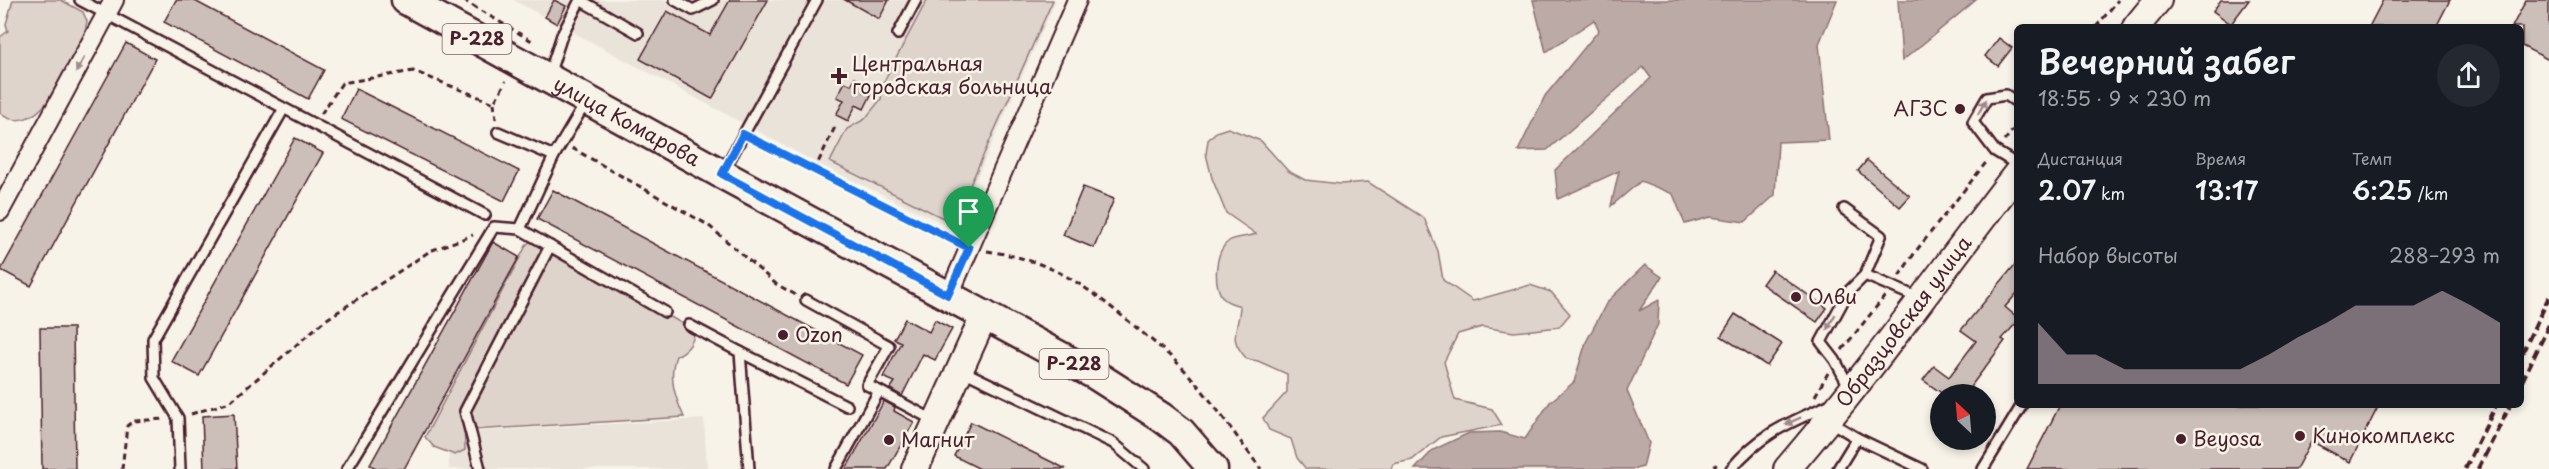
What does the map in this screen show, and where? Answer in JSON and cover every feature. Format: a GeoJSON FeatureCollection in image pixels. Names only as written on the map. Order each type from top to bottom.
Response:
{"type":"FeatureCollection","features":[{"type":"Feature","properties":{"kind":"main road","name":"улица Комарова"},"geometry":{"type":"LineString","coordinates":[[406,0],[722,174],[985,314],[1147,406],[1180,432],[1213,469]]}},
{"type":"Feature","properties":{"kind":"main road"},"geometry":{"type":"LineString","coordinates":[[2138,24],[2158,0]]}},
{"type":"Feature","properties":{"kind":"main road","name":"Образцовская улица"},"geometry":{"type":"LineString","coordinates":[[1787,469],[1829,421],[2014,177]]}},
{"type":"Feature","properties":{"kind":"main road"},"geometry":{"type":"LineString","coordinates":[[920,465],[936,422],[985,314]]}},
{"type":"Feature","properties":{"kind":"street"},"geometry":{"type":"LineString","coordinates":[[948,295],[1077,0]]}},
{"type":"Feature","properties":{"kind":"street"},"geometry":{"type":"LineString","coordinates":[[0,211],[111,7]]}},
{"type":"Feature","properties":{"kind":"lane"},"geometry":{"type":"LineString","coordinates":[[81,0],[111,7],[283,110],[484,215]]}},
{"type":"Feature","properties":{"kind":"lane"},"geometry":{"type":"LineString","coordinates":[[548,79],[562,35],[580,0],[638,33]]}},
{"type":"Feature","properties":{"kind":"lane"},"geometry":{"type":"LineString","coordinates":[[675,0],[693,10],[713,0]]}},
{"type":"Feature","properties":{"kind":"lane"},"geometry":{"type":"LineString","coordinates":[[722,174],[817,0]]}},
{"type":"Feature","properties":{"kind":"lane"},"geometry":{"type":"LineString","coordinates":[[898,34],[916,0]]}},
{"type":"Feature","properties":{"kind":"lane"},"geometry":{"type":"LineString","coordinates":[[2014,100],[2006,95],[1987,98],[1974,122],[1995,151],[2014,163]]}},
{"type":"Feature","properties":{"kind":"lane"},"geometry":{"type":"LineString","coordinates":[[520,229],[554,156],[588,100]]}},
{"type":"Feature","properties":{"kind":"lane"},"geometry":{"type":"LineString","coordinates":[[180,469],[178,418],[154,378],[153,339],[283,110]]}},
{"type":"Feature","properties":{"kind":"lane"},"geometry":{"type":"LineString","coordinates":[[498,132],[554,156]]}},
{"type":"Feature","properties":{"kind":"lane"},"geometry":{"type":"LineString","coordinates":[[1731,469],[1753,444],[1780,427],[1849,393],[1835,360],[1821,342],[1848,292],[1865,275],[1881,236],[1844,209]]}},
{"type":"Feature","properties":{"kind":"lane"},"geometry":{"type":"LineString","coordinates":[[347,469],[494,227],[520,229],[665,312]]}},
{"type":"Feature","properties":{"kind":"lane"},"geometry":{"type":"LineString","coordinates":[[480,469],[465,411],[550,246]]}},
{"type":"Feature","properties":{"kind":"lane"},"geometry":{"type":"LineString","coordinates":[[1865,275],[1923,300]]}},
{"type":"Feature","properties":{"kind":"lane"},"geometry":{"type":"LineString","coordinates":[[806,300],[890,346],[867,385],[936,422]]}},
{"type":"Feature","properties":{"kind":"lane"},"geometry":{"type":"LineString","coordinates":[[689,325],[847,406]]}},
{"type":"Feature","properties":{"kind":"lane"},"geometry":{"type":"LineString","coordinates":[[740,352],[749,469]]}},
{"type":"Feature","properties":{"kind":"lane"},"geometry":{"type":"LineString","coordinates":[[960,370],[1113,443],[1144,469]]}},
{"type":"Feature","properties":{"kind":"lane"},"geometry":{"type":"LineString","coordinates":[[836,469],[879,391]]}},
{"type":"Feature","properties":{"kind":"lane"},"geometry":{"type":"LineString","coordinates":[[1983,469],[2020,408]]}},
{"type":"Feature","properties":{"kind":"lane"},"geometry":{"type":"LineString","coordinates":[[1829,421],[1857,438],[1922,469]]}},
{"type":"Feature","properties":{"kind":"lane"},"geometry":{"type":"LineString","coordinates":[[1838,469],[1857,438]]}},
{"type":"Feature","properties":{"kind":"path"},"geometry":{"type":"LineString","coordinates":[[464,0],[532,40],[517,61],[494,103],[498,132]]}},
{"type":"Feature","properties":{"kind":"path"},"geometry":{"type":"LineString","coordinates":[[2098,24],[2118,0]]}},
{"type":"Feature","properties":{"kind":"path"},"geometry":{"type":"LineString","coordinates":[[314,126],[342,83],[413,71],[494,103]]}},
{"type":"Feature","properties":{"kind":"path"},"geometry":{"type":"LineString","coordinates":[[813,171],[835,127]]}},
{"type":"Feature","properties":{"kind":"path"},"geometry":{"type":"LineString","coordinates":[[1806,402],[1816,396],[1835,360],[1892,287],[1916,251],[2014,129]]}},
{"type":"Feature","properties":{"kind":"path"},"geometry":{"type":"LineString","coordinates":[[743,134],[969,248],[1014,255],[1054,269],[1084,285],[1188,374],[1261,469]]}},
{"type":"Feature","properties":{"kind":"path"},"geometry":{"type":"LineString","coordinates":[[562,142],[708,225],[776,284],[806,300]]}},
{"type":"Feature","properties":{"kind":"path"},"geometry":{"type":"LineString","coordinates":[[122,469],[127,426],[133,421],[178,418],[230,402],[333,315],[430,251],[494,227]]}},
{"type":"Feature","properties":{"kind":"path"},"geometry":{"type":"LineString","coordinates":[[1713,469],[1719,461]]}},
{"type":"Feature","properties":{"kind":"shaded area"},"geometry":{"type":"Polygon","coordinates":[[[13,0],[61,0],[83,12],[87,21],[84,38],[47,102],[32,116],[19,120],[0,113],[0,37],[8,31],[6,24],[13,0]]]}},
{"type":"Feature","properties":{"kind":"shaded area","name":"Центральная городская больница"},"geometry":{"type":"Polygon","coordinates":[[[513,0],[1056,0],[954,229],[817,163],[513,0]]]}},
{"type":"Feature","properties":{"kind":"shaded area"},"geometry":{"type":"Polygon","coordinates":[[[927,0],[1053,0],[953,223],[830,162],[847,129],[865,119],[881,99],[883,83],[927,0]]]}},
{"type":"Feature","properties":{"kind":"shaded area"},"geometry":{"type":"Polygon","coordinates":[[[1533,0],[1837,0],[1819,44],[1829,140],[1778,142],[1775,195],[1745,222],[1710,217],[1685,224],[1673,194],[1641,181],[1611,206],[1619,171],[1558,199],[1555,170],[1651,78],[1643,67],[1547,150],[1518,151],[1545,96],[1599,30],[1594,20],[1546,52],[1533,0]]]}},
{"type":"Feature","properties":{"kind":"shaded area"},"geometry":{"type":"Polygon","coordinates":[[[1898,0],[1976,0],[1902,61],[1898,0]]]}},
{"type":"Feature","properties":{"kind":"shaded area"},"geometry":{"type":"Polygon","coordinates":[[[1228,128],[1261,141],[1288,171],[1305,180],[1341,184],[1368,182],[1424,218],[1438,251],[1443,280],[1473,301],[1530,285],[1551,292],[1570,314],[1559,327],[1514,332],[1482,327],[1458,334],[1444,362],[1455,400],[1492,409],[1502,425],[1441,437],[1412,460],[1393,464],[1391,469],[1306,469],[1297,458],[1291,439],[1269,430],[1263,418],[1287,392],[1287,374],[1258,361],[1247,359],[1235,339],[1240,306],[1225,300],[1218,285],[1218,260],[1224,246],[1229,241],[1256,234],[1226,213],[1212,178],[1206,154],[1208,140],[1216,132],[1228,128]]]}},
{"type":"Feature","properties":{"kind":"shaded area"},"geometry":{"type":"Polygon","coordinates":[[[530,242],[536,242],[546,249],[464,423],[465,450],[455,455],[434,447],[425,437],[530,242]]]}},
{"type":"Feature","properties":{"kind":"shaded area"},"geometry":{"type":"Polygon","coordinates":[[[552,249],[695,331],[693,340],[683,352],[676,356],[674,364],[675,394],[684,417],[472,430],[469,412],[552,249]]]}},
{"type":"Feature","properties":{"kind":"shaded area"},"geometry":{"type":"Polygon","coordinates":[[[1645,265],[1662,277],[1639,311],[1659,300],[1658,324],[1627,391],[1649,443],[1643,467],[1634,469],[1415,469],[1433,450],[1469,433],[1500,432],[1525,439],[1550,402],[1574,382],[1586,342],[1607,302],[1645,265]]]}},
{"type":"Feature","properties":{"kind":"shaded area"},"geometry":{"type":"Polygon","coordinates":[[[704,419],[707,469],[449,469],[448,433],[704,419]]]}},
{"type":"Feature","properties":{"kind":"building"},"geometry":{"type":"Polygon","coordinates":[[[176,0],[193,0],[324,70],[308,99],[164,22],[176,0]]]}},
{"type":"Feature","properties":{"kind":"building"},"geometry":{"type":"Polygon","coordinates":[[[554,0],[566,6],[557,24],[545,17],[554,0]]]}},
{"type":"Feature","properties":{"kind":"building"},"geometry":{"type":"Polygon","coordinates":[[[730,0],[768,0],[712,99],[640,59],[667,11],[710,35],[730,0]]]}},
{"type":"Feature","properties":{"kind":"building"},"geometry":{"type":"Polygon","coordinates":[[[845,0],[889,0],[879,19],[845,0]]]}},
{"type":"Feature","properties":{"kind":"building"},"geometry":{"type":"Polygon","coordinates":[[[2221,0],[2249,0],[2231,24],[2213,11],[2221,0]]]}},
{"type":"Feature","properties":{"kind":"building"},"geometry":{"type":"Polygon","coordinates":[[[2383,0],[2450,0],[2438,24],[2371,24],[2383,0]]]}},
{"type":"Feature","properties":{"kind":"building"},"geometry":{"type":"Polygon","coordinates":[[[2526,0],[2549,0],[2549,60],[2524,47],[2524,24],[2514,24],[2526,0]]]}},
{"type":"Feature","properties":{"kind":"building"},"geometry":{"type":"Polygon","coordinates":[[[1999,38],[2012,48],[1998,66],[1985,56],[1999,38]]]}},
{"type":"Feature","properties":{"kind":"building"},"geometry":{"type":"Polygon","coordinates":[[[126,43],[155,59],[31,286],[1,270],[126,43]]]}},
{"type":"Feature","properties":{"kind":"building"},"geometry":{"type":"Polygon","coordinates":[[[855,78],[867,84],[864,92],[871,95],[864,109],[856,105],[848,121],[836,115],[844,100],[837,97],[845,82],[851,85],[855,78]]]}},
{"type":"Feature","properties":{"kind":"building"},"geometry":{"type":"Polygon","coordinates":[[[356,89],[519,171],[504,201],[341,119],[356,89]]]}},
{"type":"Feature","properties":{"kind":"building"},"geometry":{"type":"Polygon","coordinates":[[[295,138],[323,153],[199,376],[171,361],[295,138]]]}},
{"type":"Feature","properties":{"kind":"building"},"geometry":{"type":"Polygon","coordinates":[[[1867,160],[1910,196],[1900,207],[1858,171],[1867,160]]]}},
{"type":"Feature","properties":{"kind":"building"},"geometry":{"type":"Polygon","coordinates":[[[1083,187],[1114,199],[1094,248],[1063,235],[1083,187]]]}},
{"type":"Feature","properties":{"kind":"building"},"geometry":{"type":"Polygon","coordinates":[[[553,190],[862,355],[846,384],[537,219],[553,190]]]}},
{"type":"Feature","properties":{"kind":"building"},"geometry":{"type":"Polygon","coordinates":[[[493,242],[519,257],[404,469],[378,469],[370,465],[493,242]]]}},
{"type":"Feature","properties":{"kind":"building"},"geometry":{"type":"Polygon","coordinates":[[[2014,266],[2014,297],[2005,307],[2014,315],[2014,326],[2002,339],[2005,341],[1973,384],[1930,385],[1923,380],[1934,366],[1949,377],[1976,341],[1961,330],[2014,266]]]}},
{"type":"Feature","properties":{"kind":"building"},"geometry":{"type":"Polygon","coordinates":[[[1772,270],[1827,308],[1817,322],[1762,284],[1772,270]]]}},
{"type":"Feature","properties":{"kind":"building"},"geometry":{"type":"Polygon","coordinates":[[[1735,314],[1782,344],[1767,366],[1721,336],[1735,314]]]}},
{"type":"Feature","properties":{"kind":"building"},"geometry":{"type":"Polygon","coordinates":[[[905,319],[929,332],[935,320],[952,329],[935,360],[923,354],[902,396],[890,389],[895,382],[883,377],[901,342],[894,339],[905,319]]]}},
{"type":"Feature","properties":{"kind":"building"},"geometry":{"type":"Polygon","coordinates":[[[40,328],[73,328],[75,469],[42,469],[40,328]]]}},
{"type":"Feature","properties":{"kind":"building"},"geometry":{"type":"Polygon","coordinates":[[[884,401],[895,407],[894,411],[914,422],[887,469],[846,469],[884,401]]]}},
{"type":"Feature","properties":{"kind":"building"},"geometry":{"type":"Polygon","coordinates":[[[2058,408],[2377,408],[2350,462],[2311,441],[2296,469],[2027,469],[2058,408]]]}},
{"type":"Feature","properties":{"kind":"building"},"geometry":{"type":"Polygon","coordinates":[[[234,414],[237,469],[204,469],[202,416],[234,414]]]}},
{"type":"Feature","properties":{"kind":"building"},"geometry":{"type":"Polygon","coordinates":[[[971,422],[1066,469],[980,469],[954,456],[971,422]]]}},
{"type":"Feature","properties":{"kind":"railway"},"geometry":{"type":"LineString","coordinates":[[2524,349],[2549,297]]}},
{"type":"Feature","properties":{"kind":"railway"},"geometry":{"type":"LineString","coordinates":[[2524,377],[2549,325]]}},
{"type":"Feature","properties":{"kind":"railway"},"geometry":{"type":"LineString","coordinates":[[2465,469],[2495,408]]}},
{"type":"Feature","properties":{"kind":"railway"},"geometry":{"type":"LineString","coordinates":[[2478,469],[2508,408]]}},
{"type":"Feature","properties":{"kind":"place","name":"Центральная городская больница"},"geometry":{"type":"Point","coordinates":[839,76]}},
{"type":"Feature","properties":{"kind":"place","name":"АГЗС"},"geometry":{"type":"Point","coordinates":[1960,109]}},
{"type":"Feature","properties":{"kind":"place","name":"Олви"},"geometry":{"type":"Point","coordinates":[1796,297]}},
{"type":"Feature","properties":{"kind":"place","name":"Ozon"},"geometry":{"type":"Point","coordinates":[783,335]}},
{"type":"Feature","properties":{"kind":"place","name":"Кинокомплекс"},"geometry":{"type":"Point","coordinates":[2300,436]}},
{"type":"Feature","properties":{"kind":"place","name":"Beyosa"},"geometry":{"type":"Point","coordinates":[2181,439]}},
{"type":"Feature","properties":{"kind":"place","name":"Магнит"},"geometry":{"type":"Point","coordinates":[889,440]}},
{"type":"Feature","properties":{"kind":"route"},"geometry":{"type":"LineString","coordinates":[[743,134],[969,248],[948,295],[722,174],[743,134]]}}]}
